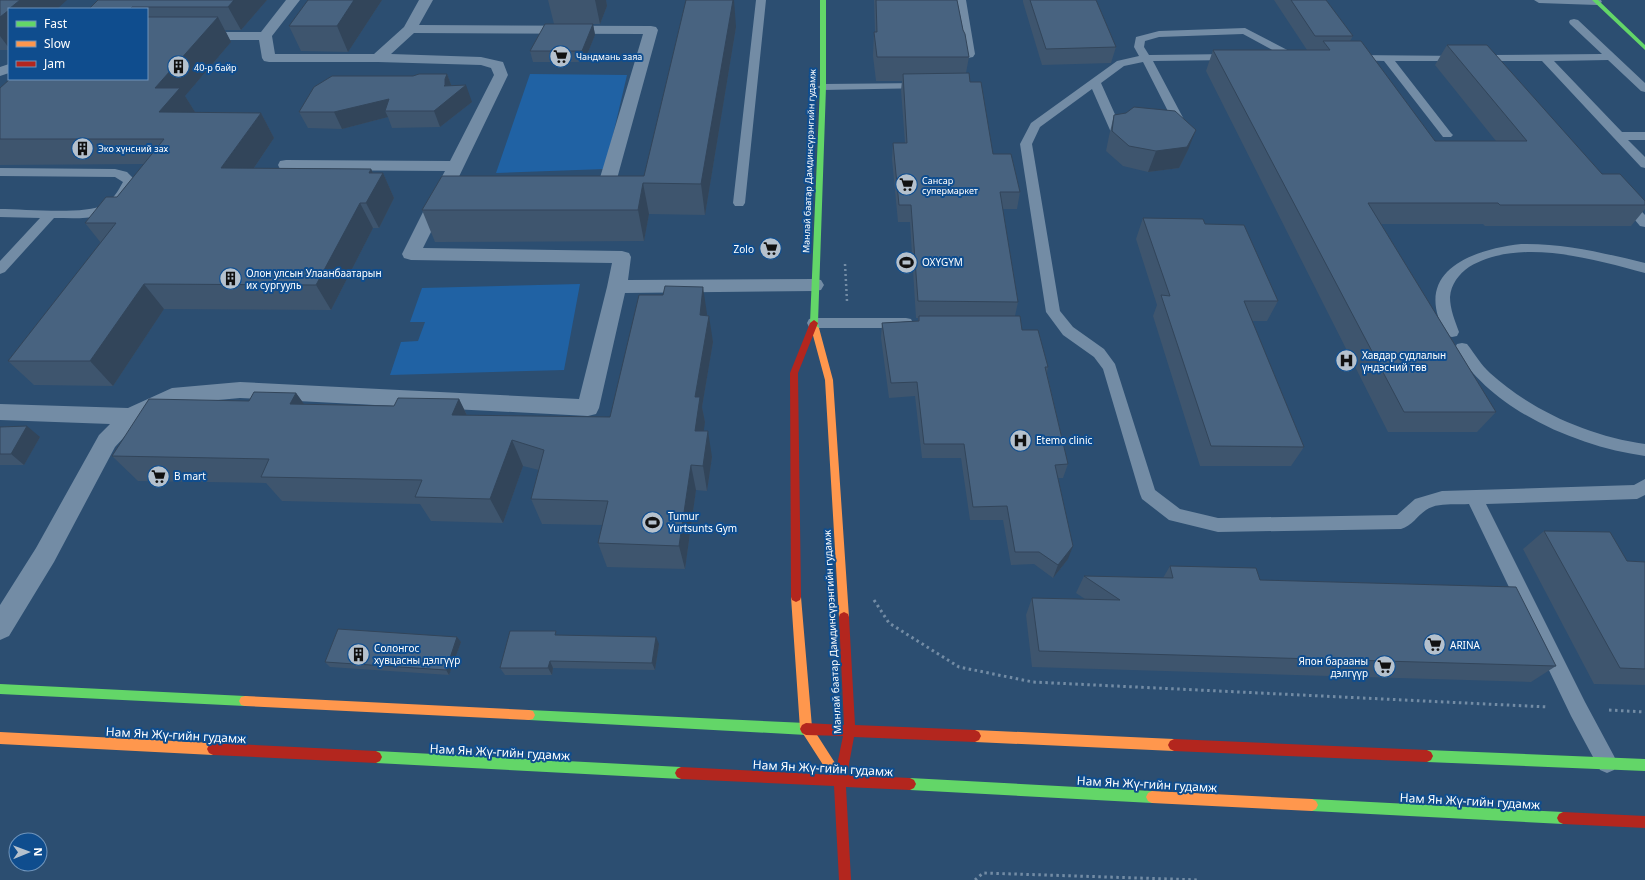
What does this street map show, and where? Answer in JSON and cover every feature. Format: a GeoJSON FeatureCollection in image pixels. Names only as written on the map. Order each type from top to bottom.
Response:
{"type":"FeatureCollection","features":[{"type":"Feature","properties":{"kind":"main road","name":"Манлай баатар Дамдинсүрэнгийн гудамж"},"geometry":{"type":"LineString","coordinates":[[823,0],[823,87],[814,285],[814,323],[829,380],[850,730],[840,781]]}},
{"type":"Feature","properties":{"kind":"main road"},"geometry":{"type":"LineString","coordinates":[[1596,1],[1645,48]]}},
{"type":"Feature","properties":{"kind":"main road","name":"Манлай баатар Дамдинсүрэнгийн гудамж"},"geometry":{"type":"LineString","coordinates":[[814,323],[794,374],[796,580],[806,729],[840,781]]}},
{"type":"Feature","properties":{"kind":"main road"},"geometry":{"type":"LineString","coordinates":[[0,689],[806,729],[1645,765]]}},
{"type":"Feature","properties":{"kind":"main road","name":"Нам Ян Жү-гийн гудамж"},"geometry":{"type":"LineString","coordinates":[[0,738],[1645,822]]}},
{"type":"Feature","properties":{"kind":"main road"},"geometry":{"type":"LineString","coordinates":[[840,781],[845,880]]}},
{"type":"Feature","properties":{"kind":"street"},"geometry":{"type":"LineString","coordinates":[[0,628],[45,555],[107,441],[130,416],[172,396],[240,390],[588,408],[617,287],[622,257],[411,254],[452,188],[455,166],[501,75],[498,65],[481,61],[378,58],[269,58],[265,36],[293,0]]}},
{"type":"Feature","properties":{"kind":"street"},"geometry":{"type":"LineString","coordinates":[[378,58],[410,29],[426,0]]}},
{"type":"Feature","properties":{"kind":"street"},"geometry":{"type":"LineString","coordinates":[[959,0],[968,54]]}},
{"type":"Feature","properties":{"kind":"street"},"geometry":{"type":"LineString","coordinates":[[410,29],[651,30],[606,186],[575,187]]}},
{"type":"Feature","properties":{"kind":"street"},"geometry":{"type":"LineString","coordinates":[[148,36],[265,36]]}},
{"type":"Feature","properties":{"kind":"street"},"geometry":{"type":"LineString","coordinates":[[286,165],[455,166]]}},
{"type":"Feature","properties":{"kind":"street"},"geometry":{"type":"LineString","coordinates":[[617,287],[814,285]]}},
{"type":"Feature","properties":{"kind":"street"},"geometry":{"type":"LineString","coordinates":[[0,412],[130,416]]}},
{"type":"Feature","properties":{"kind":"lane"},"geometry":{"type":"LineString","coordinates":[[739,203],[761,0]]}},
{"type":"Feature","properties":{"kind":"lane"},"geometry":{"type":"LineString","coordinates":[[1539,0],[1596,1]]}},
{"type":"Feature","properties":{"kind":"lane"},"geometry":{"type":"LineString","coordinates":[[1574,22],[1645,89]]}},
{"type":"Feature","properties":{"kind":"lane"},"geometry":{"type":"LineString","coordinates":[[1182,129],[1139,47],[1140,39],[1158,34],[1245,31],[1295,57],[1268,57]]}},
{"type":"Feature","properties":{"kind":"lane"},"geometry":{"type":"LineString","coordinates":[[1245,57],[1146,58],[1121,63],[1035,125],[1026,144],[1053,312],[1068,332],[1099,353],[1110,368],[1148,494],[1176,515],[1218,525],[1401,522],[1421,504],[1442,498],[1637,492],[1645,486]]}},
{"type":"Feature","properties":{"kind":"lane"},"geometry":{"type":"LineString","coordinates":[[1339,57],[1611,57]]}},
{"type":"Feature","properties":{"kind":"lane"},"geometry":{"type":"LineString","coordinates":[[1387,58],[1447,135]]}},
{"type":"Feature","properties":{"kind":"lane"},"geometry":{"type":"LineString","coordinates":[[1492,58],[1503,69]]}},
{"type":"Feature","properties":{"kind":"lane"},"geometry":{"type":"LineString","coordinates":[[1545,58],[1645,164]]}},
{"type":"Feature","properties":{"kind":"lane"},"geometry":{"type":"LineString","coordinates":[[1095,82],[1116,130]]}},
{"type":"Feature","properties":{"kind":"lane"},"geometry":{"type":"LineString","coordinates":[[823,87],[936,86]]}},
{"type":"Feature","properties":{"kind":"lane"},"geometry":{"type":"LineString","coordinates":[[1619,136],[1645,136]]}},
{"type":"Feature","properties":{"kind":"lane"},"geometry":{"type":"LineString","coordinates":[[0,172],[115,173],[124,175],[130,181],[116,202],[109,208],[88,213],[0,213]]}},
{"type":"Feature","properties":{"kind":"lane"},"geometry":{"type":"LineString","coordinates":[[1615,191],[1645,223]]}},
{"type":"Feature","properties":{"kind":"lane"},"geometry":{"type":"LineString","coordinates":[[1626,201],[1645,201]]}},
{"type":"Feature","properties":{"kind":"lane"},"geometry":{"type":"LineString","coordinates":[[0,269],[51,214]]}},
{"type":"Feature","properties":{"kind":"lane"},"geometry":{"type":"LineString","coordinates":[[1452,332],[1444,306],[1444,290],[1450,278],[1462,265],[1479,256],[1500,250],[1549,248],[1607,258],[1645,268]]}},
{"type":"Feature","properties":{"kind":"lane"},"geometry":{"type":"LineString","coordinates":[[814,323],[919,323]]}},
{"type":"Feature","properties":{"kind":"lane"},"geometry":{"type":"LineString","coordinates":[[1462,348],[1484,376],[1513,399],[1548,420],[1597,440],[1642,454]]}},
{"type":"Feature","properties":{"kind":"lane"},"geometry":{"type":"LineString","coordinates":[[1474,497],[1578,709],[1607,763]]}},
{"type":"Feature","properties":{"kind":"path"},"geometry":{"type":"LineString","coordinates":[[845,263],[848,322]]}},
{"type":"Feature","properties":{"kind":"path"},"geometry":{"type":"LineString","coordinates":[[872,597],[889,623],[959,667],[1033,682],[1645,712]]}},
{"type":"Feature","properties":{"kind":"path"},"geometry":{"type":"LineString","coordinates":[[975,880],[983,873],[1200,880]]}},
{"type":"Feature","properties":{"kind":"shaded area"},"geometry":{"type":"Polygon","coordinates":[[[530,74],[627,75],[605,169],[496,173],[530,74]]]}},
{"type":"Feature","properties":{"kind":"shaded area"},"geometry":{"type":"Polygon","coordinates":[[[580,284],[564,370],[390,375],[401,342],[418,341],[425,322],[410,322],[422,288],[580,284]]]}},
{"type":"Feature","properties":{"kind":"building"},"geometry":{"type":"Polygon","coordinates":[[[0,0],[20,0],[10,8],[8,8],[8,11],[0,17],[0,0]]]}},
{"type":"Feature","properties":{"kind":"building"},"geometry":{"type":"Polygon","coordinates":[[[98,0],[234,0],[228,7],[90,8],[98,0]]]}},
{"type":"Feature","properties":{"kind":"building"},"geometry":{"type":"Polygon","coordinates":[[[308,0],[354,0],[337,26],[289,26],[308,0]]]}},
{"type":"Feature","properties":{"kind":"building"},"geometry":{"type":"Polygon","coordinates":[[[686,0],[733,0],[701,184],[643,183],[638,210],[422,210],[442,176],[644,176],[686,0]]]}},
{"type":"Feature","properties":{"kind":"building"},"geometry":{"type":"Polygon","coordinates":[[[876,0],[957,0],[969,57],[877,57],[874,32],[877,32],[876,0]]]}},
{"type":"Feature","properties":{"kind":"building"},"geometry":{"type":"Polygon","coordinates":[[[1030,0],[1096,0],[1116,47],[1046,49],[1030,0]]]}},
{"type":"Feature","properties":{"kind":"building"},"geometry":{"type":"Polygon","coordinates":[[[1291,0],[1326,0],[1353,36],[1315,36],[1291,0]]]}},
{"type":"Feature","properties":{"kind":"building"},"geometry":{"type":"Polygon","coordinates":[[[148,17],[218,17],[155,88],[180,88],[159,112],[261,113],[221,168],[371,169],[369,173],[383,173],[366,203],[360,203],[316,285],[144,284],[90,361],[8,361],[116,223],[85,223],[106,197],[117,197],[164,139],[0,139],[0,88],[9,80],[148,80],[148,17]]]}},
{"type":"Feature","properties":{"kind":"building"},"geometry":{"type":"Polygon","coordinates":[[[545,24],[593,24],[582,51],[530,51],[545,24]]]}},
{"type":"Feature","properties":{"kind":"building"},"geometry":{"type":"Polygon","coordinates":[[[1323,41],[1361,41],[1435,141],[1527,141],[1447,45],[1487,45],[1602,174],[1620,174],[1645,201],[1645,205],[1368,203],[1496,412],[1404,412],[1213,50],[1330,50],[1323,41]]]}},
{"type":"Feature","properties":{"kind":"building"},"geometry":{"type":"Polygon","coordinates":[[[969,73],[970,82],[981,82],[993,154],[1011,154],[1020,192],[1000,192],[1018,302],[918,301],[911,205],[899,205],[893,143],[907,143],[903,74],[969,73]]]}},
{"type":"Feature","properties":{"kind":"building"},"geometry":{"type":"Polygon","coordinates":[[[419,74],[447,74],[444,86],[466,85],[434,111],[385,111],[389,99],[334,112],[299,112],[314,87],[332,76],[413,76],[419,74]]]}},
{"type":"Feature","properties":{"kind":"building"},"geometry":{"type":"Polygon","coordinates":[[[1134,107],[1175,111],[1196,130],[1187,147],[1156,151],[1129,146],[1112,131],[1114,115],[1126,113],[1134,107]]]}},
{"type":"Feature","properties":{"kind":"building"},"geometry":{"type":"Polygon","coordinates":[[[1143,218],[1203,219],[1205,224],[1244,225],[1278,301],[1244,301],[1304,447],[1211,446],[1161,295],[1170,296],[1143,218]]]}},
{"type":"Feature","properties":{"kind":"building"},"geometry":{"type":"Polygon","coordinates":[[[665,286],[703,287],[700,315],[709,316],[695,397],[700,397],[695,431],[708,431],[703,466],[691,465],[679,546],[598,543],[608,501],[531,499],[544,450],[512,440],[490,499],[415,497],[422,480],[261,477],[269,459],[112,456],[149,399],[249,401],[254,392],[296,393],[290,404],[394,406],[398,398],[459,399],[452,415],[610,417],[639,295],[663,295],[665,286]]]}},
{"type":"Feature","properties":{"kind":"building"},"geometry":{"type":"Polygon","coordinates":[[[919,316],[1020,316],[1022,330],[1038,330],[1048,367],[1045,367],[1068,464],[1055,465],[1073,546],[1058,565],[1039,552],[1015,552],[1007,506],[973,507],[964,444],[924,444],[917,382],[891,383],[882,323],[919,321],[919,316]]]}},
{"type":"Feature","properties":{"kind":"building"},"geometry":{"type":"Polygon","coordinates":[[[27,426],[11,454],[0,454],[0,427],[27,426]]]}},
{"type":"Feature","properties":{"kind":"building"},"geometry":{"type":"Polygon","coordinates":[[[1544,531],[1610,532],[1627,561],[1645,562],[1645,669],[1620,668],[1544,531]]]}},
{"type":"Feature","properties":{"kind":"building"},"geometry":{"type":"Polygon","coordinates":[[[1170,566],[1256,568],[1260,580],[1516,587],[1556,666],[1039,651],[1032,598],[1120,600],[1084,576],[1173,578],[1170,566]]]}},
{"type":"Feature","properties":{"kind":"building","name":"Солонгос хувцасны дэлгүүр"},"geometry":{"type":"Polygon","coordinates":[[[338,629],[457,637],[446,670],[325,662],[338,629]]]}},
{"type":"Feature","properties":{"kind":"building"},"geometry":{"type":"Polygon","coordinates":[[[510,631],[556,631],[555,635],[656,637],[652,663],[550,661],[548,668],[500,668],[510,631]]]}},
{"type":"Feature","properties":{"kind":"traffic: fast"},"geometry":{"type":"LineString","coordinates":[[815,328],[823,87],[823,0]]}},
{"type":"Feature","properties":{"kind":"traffic: fast"},"geometry":{"type":"LineString","coordinates":[[1595,0],[1645,48]]}},
{"type":"Feature","properties":{"kind":"traffic: fast"},"geometry":{"type":"LineString","coordinates":[[0,689],[245,701]]}},
{"type":"Feature","properties":{"kind":"traffic: fast"},"geometry":{"type":"LineString","coordinates":[[529,715],[806,729]]}},
{"type":"Feature","properties":{"kind":"traffic: fast"},"geometry":{"type":"LineString","coordinates":[[1427,756],[1645,765]]}},
{"type":"Feature","properties":{"kind":"traffic: fast"},"geometry":{"type":"LineString","coordinates":[[376,757],[681,773]]}},
{"type":"Feature","properties":{"kind":"traffic: fast"},"geometry":{"type":"LineString","coordinates":[[910,784],[1152,797]]}},
{"type":"Feature","properties":{"kind":"traffic: fast"},"geometry":{"type":"LineString","coordinates":[[1312,805],[1563,818]]}},
{"type":"Feature","properties":{"kind":"traffic: slow"},"geometry":{"type":"LineString","coordinates":[[815,328],[829,380],[844,617]]}},
{"type":"Feature","properties":{"kind":"traffic: slow"},"geometry":{"type":"LineString","coordinates":[[796,597],[806,729],[840,781]]}},
{"type":"Feature","properties":{"kind":"traffic: slow"},"geometry":{"type":"LineString","coordinates":[[245,701],[529,715]]}},
{"type":"Feature","properties":{"kind":"traffic: slow"},"geometry":{"type":"LineString","coordinates":[[975,736],[1174,745]]}},
{"type":"Feature","properties":{"kind":"traffic: slow"},"geometry":{"type":"LineString","coordinates":[[0,738],[213,749]]}},
{"type":"Feature","properties":{"kind":"traffic: slow"},"geometry":{"type":"LineString","coordinates":[[1152,797],[1312,805]]}},
{"type":"Feature","properties":{"kind":"traffic: jam"},"geometry":{"type":"LineString","coordinates":[[796,597],[794,373],[814,323]]}},
{"type":"Feature","properties":{"kind":"traffic: jam"},"geometry":{"type":"LineString","coordinates":[[844,617],[850,730],[840,781],[845,880]]}},
{"type":"Feature","properties":{"kind":"traffic: jam"},"geometry":{"type":"LineString","coordinates":[[806,729],[975,736]]}},
{"type":"Feature","properties":{"kind":"traffic: jam"},"geometry":{"type":"LineString","coordinates":[[1174,745],[1427,756]]}},
{"type":"Feature","properties":{"kind":"traffic: jam"},"geometry":{"type":"LineString","coordinates":[[213,749],[376,757]]}},
{"type":"Feature","properties":{"kind":"traffic: jam"},"geometry":{"type":"LineString","coordinates":[[681,773],[910,784]]}},
{"type":"Feature","properties":{"kind":"traffic: jam"},"geometry":{"type":"LineString","coordinates":[[1563,818],[1645,822]]}},
{"type":"Feature","properties":{"kind":"place","name":"Чандмань заяа"},"geometry":{"type":"Point","coordinates":[561,56]}},
{"type":"Feature","properties":{"kind":"place","name":"40-р байр"},"geometry":{"type":"Point","coordinates":[178,67]}},
{"type":"Feature","properties":{"kind":"place","name":"Эко хүнсний зах"},"geometry":{"type":"Point","coordinates":[83,148]}},
{"type":"Feature","properties":{"kind":"place","name":"Сансар супермаркет"},"geometry":{"type":"Point","coordinates":[907,185]}},
{"type":"Feature","properties":{"kind":"place","name":"Zolo"},"geometry":{"type":"Point","coordinates":[770,249]}},
{"type":"Feature","properties":{"kind":"place","name":"OXYGYM"},"geometry":{"type":"Point","coordinates":[907,262]}},
{"type":"Feature","properties":{"kind":"place","name":"Олон улсын Улаанбаатарын их сургууль"},"geometry":{"type":"Point","coordinates":[230,279]}},
{"type":"Feature","properties":{"kind":"place","name":"Хавдар судлалын үндэсний төв"},"geometry":{"type":"Point","coordinates":[1346,361]}},
{"type":"Feature","properties":{"kind":"place","name":"Etemo clinic"},"geometry":{"type":"Point","coordinates":[1020,440]}},
{"type":"Feature","properties":{"kind":"place","name":"B mart"},"geometry":{"type":"Point","coordinates":[158,476]}},
{"type":"Feature","properties":{"kind":"place","name":"Tumur Yurtsunts Gym"},"geometry":{"type":"Point","coordinates":[652,522]}},
{"type":"Feature","properties":{"kind":"place","name":"ARINA"},"geometry":{"type":"Point","coordinates":[1435,645]}},
{"type":"Feature","properties":{"kind":"place","name":"Солонгос хувцасны дэлгүүр"},"geometry":{"type":"Point","coordinates":[359,654]}},
{"type":"Feature","properties":{"kind":"place","name":"Япон барааны дэлгүүр"},"geometry":{"type":"Point","coordinates":[1384,667]}}]}
